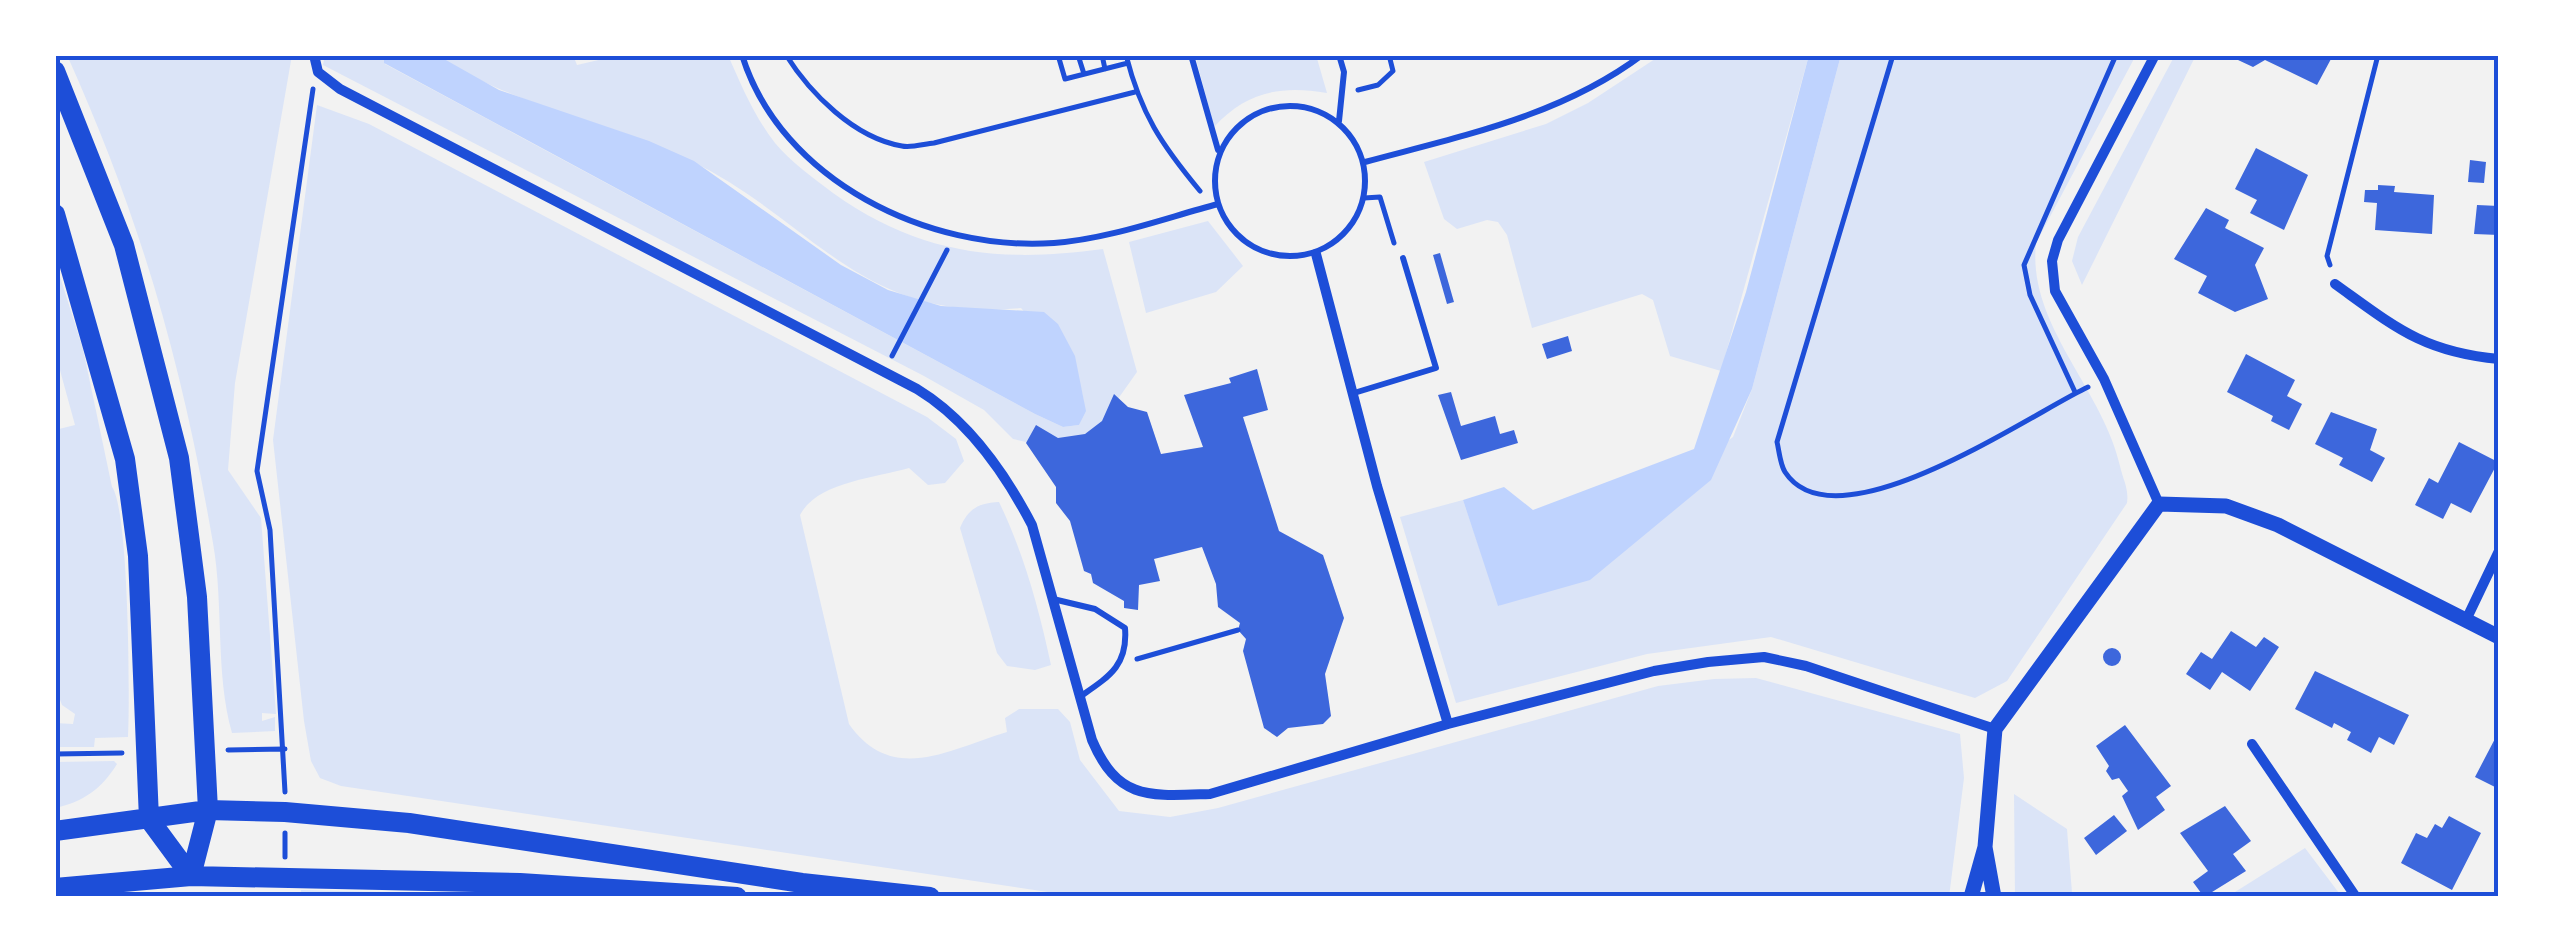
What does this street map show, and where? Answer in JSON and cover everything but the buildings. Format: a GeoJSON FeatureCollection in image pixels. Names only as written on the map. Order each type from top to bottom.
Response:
{"type":"FeatureCollection","features":[{"type":"Feature","properties":{"kind":"main road"},"geometry":{"type":"LineString","coordinates":[[55,72],[124,245],[180,458],[198,598],[208,810],[190,876]]}},
{"type":"Feature","properties":{"kind":"main road"},"geometry":{"type":"LineString","coordinates":[[55,214],[124,459],[138,556],[149,819],[190,876]]}},
{"type":"Feature","properties":{"kind":"main road"},"geometry":{"type":"LineString","coordinates":[[55,831],[208,810],[408,823],[802,883],[930,897]]}},
{"type":"Feature","properties":{"kind":"main road"},"geometry":{"type":"LineString","coordinates":[[55,888],[190,876],[520,883],[737,897]]}},
{"type":"Feature","properties":{"kind":"street"},"geometry":{"type":"LineString","coordinates":[[314,55],[318,72],[340,89],[499,168],[942,404],[964,424],[1016,494],[1032,525],[1104,769],[1128,788],[1161,796],[1210,794],[1448,724],[1654,670],[1764,657],[1890,691],[1995,730]]}},
{"type":"Feature","properties":{"kind":"street"},"geometry":{"type":"LineString","coordinates":[[2155,55],[2058,240],[2052,262],[2055,291],[2104,379],[2159,504]]}},
{"type":"Feature","properties":{"kind":"street"},"geometry":{"type":"LineString","coordinates":[[1316,254],[1448,724]]}},
{"type":"Feature","properties":{"kind":"street"},"geometry":{"type":"LineString","coordinates":[[2335,284],[2413,339],[2459,355],[2499,359]]}},
{"type":"Feature","properties":{"kind":"street"},"geometry":{"type":"LineString","coordinates":[[2159,504],[2226,506],[2278,524],[2499,637]]}},
{"type":"Feature","properties":{"kind":"street"},"geometry":{"type":"LineString","coordinates":[[1970,897],[1985,847],[1995,730],[2159,504]]}},
{"type":"Feature","properties":{"kind":"street"},"geometry":{"type":"LineString","coordinates":[[2466,620],[2499,551]]}},
{"type":"Feature","properties":{"kind":"street"},"geometry":{"type":"LineString","coordinates":[[2252,744],[2356,897]]}},
{"type":"Feature","properties":{"kind":"street"},"geometry":{"type":"LineString","coordinates":[[1985,847],[1994,897]]}},
{"type":"Feature","properties":{"kind":"lane"},"geometry":{"type":"LineString","coordinates":[[742,55],[772,118],[803,153],[838,181],[906,220],[955,235],[1001,242],[1055,243],[1218,204]]}},
{"type":"Feature","properties":{"kind":"lane"},"geometry":{"type":"LineString","coordinates":[[1191,55],[1218,150],[1218,204],[1236,235],[1252,247],[1277,256],[1316,254],[1354,222],[1364,198],[1364,162],[1340,121],[1344,72],[1339,55]]}},
{"type":"Feature","properties":{"kind":"lane"},"geometry":{"type":"LineString","coordinates":[[1364,162],[1540,111],[1582,93],[1642,55]]}},
{"type":"Feature","properties":{"kind":"lane"},"geometry":{"type":"LineString","coordinates":[[1218,150],[1244,120],[1267,108],[1304,106],[1340,121]]}},
{"type":"Feature","properties":{"kind":"lane"},"geometry":{"type":"LineString","coordinates":[[1352,393],[1436,368],[1403,258]]}},
{"type":"Feature","properties":{"kind":"lane"},"geometry":{"type":"LineString","coordinates":[[1053,599],[1095,609],[1125,628],[1124,660],[1110,676],[1080,696]]}},
{"type":"Feature","properties":{"kind":"path"},"geometry":{"type":"LineString","coordinates":[[786,55],[816,97],[855,125],[902,146],[934,143],[1135,92]]}},
{"type":"Feature","properties":{"kind":"path"},"geometry":{"type":"LineString","coordinates":[[1058,55],[1066,79],[1127,59],[1135,92],[1156,138],[1201,192],[1205,208]]}},
{"type":"Feature","properties":{"kind":"path"},"geometry":{"type":"LineString","coordinates":[[1078,55],[1084,74]]}},
{"type":"Feature","properties":{"kind":"path"},"geometry":{"type":"LineString","coordinates":[[1102,55],[1105,69]]}},
{"type":"Feature","properties":{"kind":"path"},"geometry":{"type":"LineString","coordinates":[[1342,94],[1378,85],[1393,71],[1389,55]]}},
{"type":"Feature","properties":{"kind":"path"},"geometry":{"type":"LineString","coordinates":[[1893,55],[1777,442],[1784,471],[1810,492],[1875,490],[1921,478],[2104,379]]}},
{"type":"Feature","properties":{"kind":"path"},"geometry":{"type":"LineString","coordinates":[[2335,284],[2327,256],[2378,55]]}},
{"type":"Feature","properties":{"kind":"path"},"geometry":{"type":"LineString","coordinates":[[285,749],[270,530],[257,471],[318,72]]}},
{"type":"Feature","properties":{"kind":"path"},"geometry":{"type":"LineString","coordinates":[[1364,198],[1380,197],[1396,250],[1403,258]]}},
{"type":"Feature","properties":{"kind":"path"},"geometry":{"type":"LineString","coordinates":[[894,349],[955,235]]}},
{"type":"Feature","properties":{"kind":"path"},"geometry":{"type":"LineString","coordinates":[[1124,660],[1238,630]]}},
{"type":"Feature","properties":{"kind":"path"},"geometry":{"type":"LineString","coordinates":[[55,754],[98,754]]}},
{"type":"Feature","properties":{"kind":"shaded area"},"geometry":{"type":"Polygon","coordinates":[[[67,55],[292,55],[235,383],[228,470],[261,518],[276,714],[262,713],[262,721],[275,717],[275,731],[232,733],[223,686],[213,543],[188,415],[138,236],[67,55]]]}},
{"type":"Feature","properties":{"kind":"shaded area"},"geometry":{"type":"Polygon","coordinates":[[[325,55],[384,55],[385,64],[1035,414],[1063,427],[1079,425],[1084,409],[1076,377],[1056,347],[1021,308],[965,308],[918,300],[878,284],[733,184],[689,160],[497,88],[437,55],[573,55],[577,65],[620,55],[728,55],[754,111],[775,143],[810,176],[865,214],[897,230],[962,250],[1030,255],[1103,249],[1137,372],[1091,437],[1062,450],[1013,439],[984,410],[924,376],[323,65],[325,55]]]}},
{"type":"Feature","properties":{"kind":"shaded area"},"geometry":{"type":"Polygon","coordinates":[[[1195,55],[1316,55],[1327,93],[1294,90],[1265,94],[1239,106],[1214,127],[1195,55]]]}},
{"type":"Feature","properties":{"kind":"shaded area"},"geometry":{"type":"Polygon","coordinates":[[[1661,55],[1809,55],[1721,371],[1670,356],[1653,300],[1642,294],[1532,328],[1507,235],[1498,222],[1487,220],[1457,229],[1444,219],[1424,162],[1546,124],[1588,103],[1661,55]]]}},
{"type":"Feature","properties":{"kind":"shaded area"},"geometry":{"type":"Polygon","coordinates":[[[1841,55],[2136,55],[2036,243],[2036,273],[2043,302],[2111,438],[2127,503],[2007,681],[1975,698],[1771,637],[1647,654],[1456,703],[1400,517],[1463,500],[1499,606],[1733,437],[1752,389],[1841,55]]]}},
{"type":"Feature","properties":{"kind":"shaded area"},"geometry":{"type":"Polygon","coordinates":[[[2175,55],[2196,55],[2082,285],[2072,261],[2078,237],[2175,55]]]}},
{"type":"Feature","properties":{"kind":"shaded area"},"geometry":{"type":"Polygon","coordinates":[[[317,105],[369,124],[927,417],[956,439],[964,461],[945,483],[928,485],[909,468],[833,488],[808,504],[800,515],[849,724],[866,743],[884,754],[922,758],[942,753],[1007,732],[1005,718],[1019,709],[1058,709],[1070,722],[1080,760],[1119,811],[1170,817],[1218,808],[1658,686],[1756,678],[1960,734],[1964,778],[1949,897],[1081,897],[341,786],[320,778],[311,761],[304,721],[273,440],[317,105]]]}},
{"type":"Feature","properties":{"kind":"shaded area"},"geometry":{"type":"Polygon","coordinates":[[[1208,221],[1243,266],[1216,292],[1146,313],[1129,242],[1208,221]]]}},
{"type":"Feature","properties":{"kind":"shaded area"},"geometry":{"type":"Polygon","coordinates":[[[55,261],[83,349],[118,503],[125,566],[128,737],[95,738],[94,747],[55,747],[55,723],[73,724],[75,714],[62,705],[55,687],[55,430],[75,425],[55,352],[55,261]]]}},
{"type":"Feature","properties":{"kind":"shaded area"},"geometry":{"type":"Polygon","coordinates":[[[999,502],[1030,582],[1051,665],[1035,670],[1007,666],[997,653],[960,528],[975,508],[999,502]]]}},
{"type":"Feature","properties":{"kind":"shaded area"},"geometry":{"type":"Polygon","coordinates":[[[55,762],[117,764],[111,773],[91,793],[55,808],[55,762]]]}},
{"type":"Feature","properties":{"kind":"shaded area"},"geometry":{"type":"Polygon","coordinates":[[[2014,794],[2067,829],[2072,893],[2077,897],[2015,897],[2014,794]]]}},
{"type":"Feature","properties":{"kind":"shaded area"},"geometry":{"type":"Polygon","coordinates":[[[2305,848],[2342,897],[2227,897],[2305,848]]]}},
{"type":"Feature","properties":{"kind":"shaded area"},"geometry":{"type":"Polygon","coordinates":[[[301,890],[579,897],[301,897],[301,890]]]}},
{"type":"Feature","properties":{"kind":"water"},"geometry":{"type":"Polygon","coordinates":[[[384,55],[437,55],[499,90],[649,141],[694,161],[841,265],[888,290],[941,306],[1044,312],[1058,324],[1075,356],[1086,411],[1079,425],[1063,427],[1035,414],[384,63],[384,55]]]}},
{"type":"Feature","properties":{"kind":"water"},"geometry":{"type":"Polygon","coordinates":[[[1809,55],[1841,55],[1752,389],[1711,480],[1590,580],[1498,606],[1463,500],[1504,487],[1533,510],[1694,449],[1746,292],[1809,55]]]}}]}
